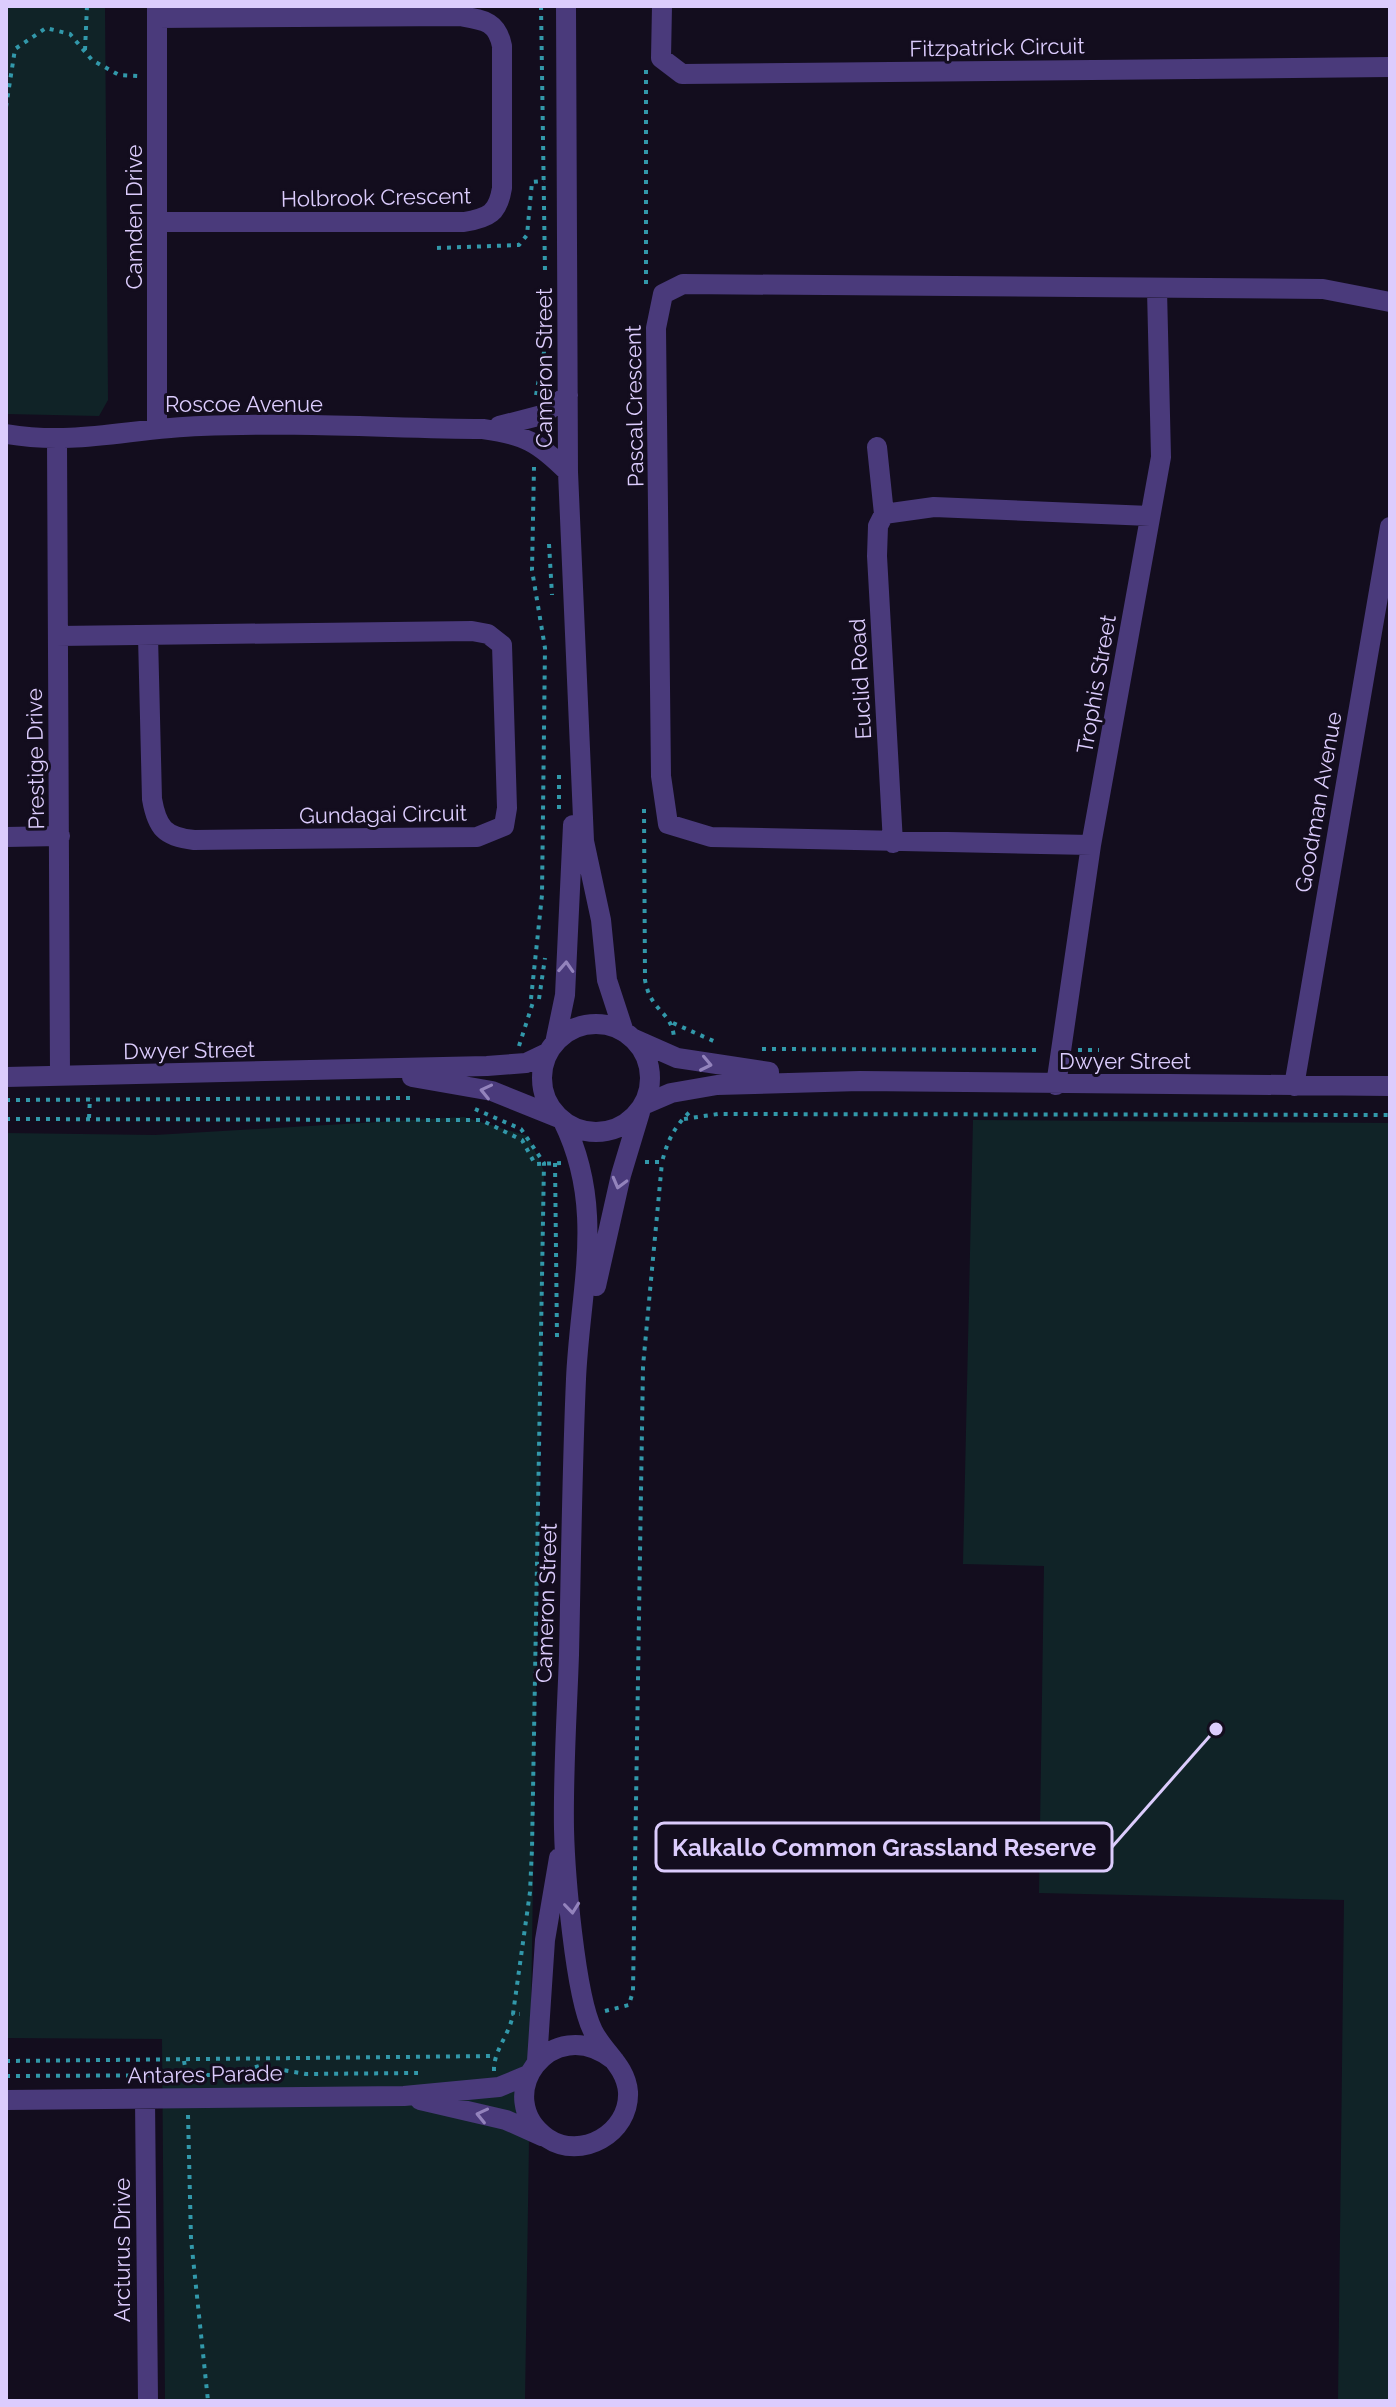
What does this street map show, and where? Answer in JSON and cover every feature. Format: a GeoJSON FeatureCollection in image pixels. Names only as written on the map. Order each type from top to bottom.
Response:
{"type":"FeatureCollection","features":[{"type":"Feature","properties":{"kind":"street","name":"Cameron Street"},"geometry":{"type":"LineString","coordinates":[[569,6],[566,63],[568,472],[584,841],[601,920],[607,980],[628,1035]]}},
{"type":"Feature","properties":{"kind":"street","name":"Fitzpatrick Circuit"},"geometry":{"type":"LineString","coordinates":[[662,6],[661,58],[682,74],[1390,67]]}},
{"type":"Feature","properties":{"kind":"street","name":"Camden Drive"},"geometry":{"type":"LineString","coordinates":[[157,12],[157,428]]}},
{"type":"Feature","properties":{"kind":"street","name":"Holbrook Crescent"},"geometry":{"type":"LineString","coordinates":[[157,12],[460,16],[488,21],[499,30],[502,46],[502,188],[499,206],[487,219],[464,222],[159,222]]}},
{"type":"Feature","properties":{"kind":"street","name":"Pascal Crescent"},"geometry":{"type":"LineString","coordinates":[[1091,845],[711,837],[668,824],[661,776],[656,328],[663,294],[683,284],[1323,289],[1390,302]]}},
{"type":"Feature","properties":{"kind":"street","name":"Trophis Street"},"geometry":{"type":"LineString","coordinates":[[1056,1085],[1091,845],[1161,457],[1157,290]]}},
{"type":"Feature","properties":{"kind":"street"},"geometry":{"type":"LineString","coordinates":[[483,429],[535,417],[568,395]]}},
{"type":"Feature","properties":{"kind":"street","name":"Roscoe Avenue"},"geometry":{"type":"LineString","coordinates":[[6,434],[57,441],[157,428],[483,429]]}},
{"type":"Feature","properties":{"kind":"street"},"geometry":{"type":"LineString","coordinates":[[483,429],[517,434],[534,442],[568,472]]}},
{"type":"Feature","properties":{"kind":"street","name":"Prestige Drive"},"geometry":{"type":"LineString","coordinates":[[57,441],[60,1076]]}},
{"type":"Feature","properties":{"kind":"street","name":"Euclid Road"},"geometry":{"type":"LineString","coordinates":[[877,447],[884,514],[878,526],[877,556],[893,843]]}},
{"type":"Feature","properties":{"kind":"street"},"geometry":{"type":"LineString","coordinates":[[884,514],[934,507],[1150,516]]}},
{"type":"Feature","properties":{"kind":"street","name":"Goodman Avenue"},"geometry":{"type":"LineString","coordinates":[[1294,1086],[1390,527]]}},
{"type":"Feature","properties":{"kind":"street","name":"Gundagai Circuit"},"geometry":{"type":"LineString","coordinates":[[58,636],[472,631],[488,634],[502,645],[507,808],[504,826],[477,837],[194,840],[166,834],[156,824],[152,799],[148,636]]}},
{"type":"Feature","properties":{"kind":"street","name":"Cameron Street"},"geometry":{"type":"LineString","coordinates":[[552,1048],[565,995],[578,672]]}},
{"type":"Feature","properties":{"kind":"street"},"geometry":{"type":"LineString","coordinates":[[6,837],[60,836]]}},
{"type":"Feature","properties":{"kind":"street"},"geometry":{"type":"LineString","coordinates":[[610,1026],[628,1035],[644,1052],[650,1070],[649,1088],[642,1107],[632,1119],[605,1132],[576,1129],[561,1120],[544,1094],[544,1065],[552,1048],[580,1027],[610,1026]]}},
{"type":"Feature","properties":{"kind":"street","name":"Dwyer Street"},"geometry":{"type":"LineString","coordinates":[[628,1035],[677,1058],[732,1069],[860,1081]]}},
{"type":"Feature","properties":{"kind":"street","name":"Dwyer Street"},"geometry":{"type":"LineString","coordinates":[[6,1077],[372,1070],[526,1063],[552,1048]]}},
{"type":"Feature","properties":{"kind":"street","name":"Dwyer Street"},"geometry":{"type":"LineString","coordinates":[[372,1070],[492,1091],[561,1120]]}},
{"type":"Feature","properties":{"kind":"street","name":"Dwyer Street"},"geometry":{"type":"LineString","coordinates":[[642,1107],[671,1093],[717,1085],[860,1081],[1390,1086]]}},
{"type":"Feature","properties":{"kind":"street","name":"Cameron Street"},"geometry":{"type":"LineString","coordinates":[[576,1376],[615,1199],[642,1107]]}},
{"type":"Feature","properties":{"kind":"street","name":"Cameron Street"},"geometry":{"type":"LineString","coordinates":[[561,1120],[577,1149],[588,1202],[589,1244],[576,1376],[564,1830],[581,1995],[593,2032],[614,2060]]}},
{"type":"Feature","properties":{"kind":"street","name":"Cameron Street"},"geometry":{"type":"LineString","coordinates":[[533,2068],[545,1940],[564,1830]]}},
{"type":"Feature","properties":{"kind":"street"},"geometry":{"type":"LineString","coordinates":[[584,2044],[614,2060],[624,2075],[628,2092],[619,2123],[594,2144],[578,2147],[555,2142],[534,2125],[526,2109],[533,2068],[551,2050],[584,2044]]}},
{"type":"Feature","properties":{"kind":"street","name":"Antares Parade"},"geometry":{"type":"LineString","coordinates":[[6,2100],[404,2096],[499,2087],[533,2068]]}},
{"type":"Feature","properties":{"kind":"street","name":"Antares Parade"},"geometry":{"type":"LineString","coordinates":[[404,2096],[506,2120],[555,2142]]}},
{"type":"Feature","properties":{"kind":"street","name":"Arcturus Drive"},"geometry":{"type":"LineString","coordinates":[[145,2099],[148,2401]]}},
{"type":"Feature","properties":{"kind":"path"},"geometry":{"type":"LineString","coordinates":[[85,52],[87,6]]}},
{"type":"Feature","properties":{"kind":"path"},"geometry":{"type":"LineString","coordinates":[[541,6],[545,274]]}},
{"type":"Feature","properties":{"kind":"path"},"geometry":{"type":"LineString","coordinates":[[6,107],[15,49],[46,28],[70,34],[85,52],[119,75],[157,77]]}},
{"type":"Feature","properties":{"kind":"path"},"geometry":{"type":"LineString","coordinates":[[535,417],[546,305]]}},
{"type":"Feature","properties":{"kind":"path"},"geometry":{"type":"LineString","coordinates":[[531,999],[542,895],[545,664],[532,570],[534,442]]}},
{"type":"Feature","properties":{"kind":"path"},"geometry":{"type":"LineString","coordinates":[[673,1023],[699,1037],[727,1045]]}},
{"type":"Feature","properties":{"kind":"path"},"geometry":{"type":"LineString","coordinates":[[757,1049],[1099,1050]]}},
{"type":"Feature","properties":{"kind":"path"},"geometry":{"type":"LineString","coordinates":[[6,1100],[426,1098]]}},
{"type":"Feature","properties":{"kind":"path"},"geometry":{"type":"LineString","coordinates":[[89,1119],[90,1100]]}},
{"type":"Feature","properties":{"kind":"path"},"geometry":{"type":"LineString","coordinates":[[468,1107],[521,1129],[544,1163],[532,1849],[530,1892],[513,2014],[539,2013]]}},
{"type":"Feature","properties":{"kind":"path"},"geometry":{"type":"LineString","coordinates":[[681,1119],[718,1114],[1390,1115]]}},
{"type":"Feature","properties":{"kind":"path"},"geometry":{"type":"LineString","coordinates":[[6,1119],[481,1120],[522,1140],[535,1164],[544,1163]]}},
{"type":"Feature","properties":{"kind":"path"},"geometry":{"type":"LineString","coordinates":[[587,2012],[616,2011],[629,2005],[633,1991],[643,1366],[662,1162]]}},
{"type":"Feature","properties":{"kind":"path"},"geometry":{"type":"LineString","coordinates":[[6,2061],[496,2056]]}},
{"type":"Feature","properties":{"kind":"path"},"geometry":{"type":"LineString","coordinates":[[184,2061],[187,2076],[191,2239],[208,2401]]}},
{"type":"Feature","properties":{"kind":"path"},"geometry":{"type":"LineString","coordinates":[[481,2067],[494,2065]]}},
{"type":"Feature","properties":{"kind":"path"},"geometry":{"type":"LineString","coordinates":[[6,2076],[226,2075],[259,2066],[306,2074],[419,2073]]}},
{"type":"Feature","properties":{"kind":"green space"},"geometry":{"type":"Polygon","coordinates":[[[6,6],[105,6],[108,400],[99,416],[6,414],[6,6]]]}},
{"type":"Feature","properties":{"kind":"green space"},"geometry":{"type":"Polygon","coordinates":[[[464,1117],[528,1136],[544,1171],[525,2401],[165,2401],[162,2039],[6,2038],[6,1133],[155,1135],[464,1117]]]}},
{"type":"Feature","properties":{"kind":"green space"},"geometry":{"type":"Polygon","coordinates":[[[973,1120],[1390,1123],[1390,2401],[1338,2401],[1344,1900],[1039,1893],[1044,1566],[963,1564],[973,1120]]]}},
{"type":"Feature","properties":{"kind":"place","name":"Kalkallo Common Grassland Reserve"},"geometry":{"type":"Point","coordinates":[1216,1729]}}]}
